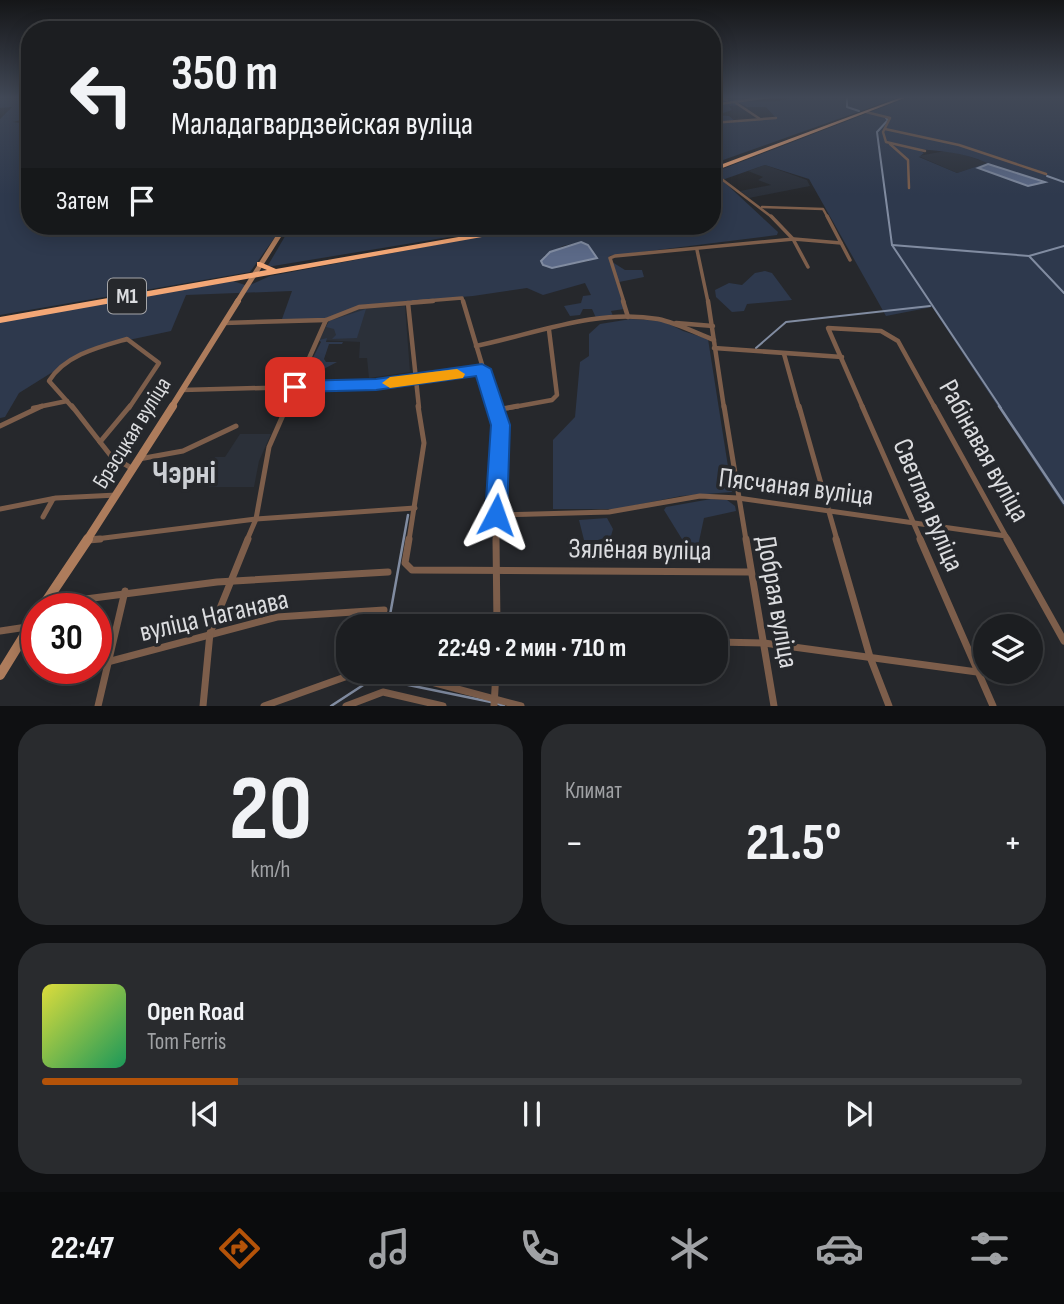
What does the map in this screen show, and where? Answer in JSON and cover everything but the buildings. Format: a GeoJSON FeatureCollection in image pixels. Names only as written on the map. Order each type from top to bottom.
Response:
{"type":"FeatureCollection","features":[{"type":"Feature","properties":{"kind":"highway"},"geometry":{"type":"LineString","coordinates":[[721,165],[815,130]]}},
{"type":"Feature","properties":{"kind":"highway"},"geometry":{"type":"LineString","coordinates":[[721,167],[819,130]]}},
{"type":"Feature","properties":{"kind":"highway","name":"М1"},"geometry":{"type":"LineString","coordinates":[[0,319],[474,235]]}},
{"type":"Feature","properties":{"kind":"highway","name":"М1"},"geometry":{"type":"LineString","coordinates":[[0,319],[482,235]]}},
{"type":"Feature","properties":{"kind":"highway"},"geometry":{"type":"LineString","coordinates":[[260,264],[273,270]]}},
{"type":"Feature","properties":{"kind":"street"},"geometry":{"type":"LineString","coordinates":[[885,130],[884,140],[925,151]]}},
{"type":"Feature","properties":{"kind":"street"},"geometry":{"type":"LineString","coordinates":[[889,130],[959,145],[1046,174]]}},
{"type":"Feature","properties":{"kind":"street"},"geometry":{"type":"LineString","coordinates":[[890,143],[908,160],[909,188]]}},
{"type":"Feature","properties":{"kind":"street"},"geometry":{"type":"LineString","coordinates":[[721,177],[745,199],[762,207],[794,239],[808,267]]}},
{"type":"Feature","properties":{"kind":"street"},"geometry":{"type":"LineString","coordinates":[[762,207],[824,209],[850,260]]}},
{"type":"Feature","properties":{"kind":"street","name":"Брэсцкая вуліца"},"geometry":{"type":"LineString","coordinates":[[51,593],[117,495],[224,323],[249,277],[279,235]]}},
{"type":"Feature","properties":{"kind":"street"},"geometry":{"type":"LineString","coordinates":[[628,317],[610,258],[659,250],[674,253],[794,239],[841,243]]}},
{"type":"Feature","properties":{"kind":"street","name":"Добрая вуліца"},"geometry":{"type":"LineString","coordinates":[[697,250],[713,326],[714,348],[738,498],[774,705]]}},
{"type":"Feature","properties":{"kind":"street"},"geometry":{"type":"LineString","coordinates":[[224,323],[326,320],[359,307],[461,298],[496,410],[501,443],[496,515],[497,614]]}},
{"type":"Feature","properties":{"kind":"street"},"geometry":{"type":"LineString","coordinates":[[85,540],[256,519],[415,508],[424,443],[414,379],[408,303]]}},
{"type":"Feature","properties":{"kind":"street"},"geometry":{"type":"LineString","coordinates":[[476,346],[628,317],[713,326]]}},
{"type":"Feature","properties":{"kind":"street"},"geometry":{"type":"LineString","coordinates":[[203,705],[210,633],[256,519],[269,447],[326,320]]}},
{"type":"Feature","properties":{"kind":"street"},"geometry":{"type":"LineString","coordinates":[[668,322],[714,340]]}},
{"type":"Feature","properties":{"kind":"street","name":"Светлая вуліца"},"geometry":{"type":"LineString","coordinates":[[835,326],[828,328],[973,661]]}},
{"type":"Feature","properties":{"kind":"street","name":"Рабінавая вуліца"},"geometry":{"type":"LineString","coordinates":[[835,326],[881,331],[898,341],[1064,641]]}},
{"type":"Feature","properties":{"kind":"street"},"geometry":{"type":"LineString","coordinates":[[496,410],[552,400],[557,396],[549,330]]}},
{"type":"Feature","properties":{"kind":"street"},"geometry":{"type":"LineString","coordinates":[[100,442],[126,412],[159,363],[127,339],[92,349],[52,376],[50,381],[68,400],[111,458],[132,469]]}},
{"type":"Feature","properties":{"kind":"street"},"geometry":{"type":"LineString","coordinates":[[714,348],[842,357]]}},
{"type":"Feature","properties":{"kind":"street"},"geometry":{"type":"LineString","coordinates":[[784,354],[870,657],[890,705]]}},
{"type":"Feature","properties":{"kind":"street"},"geometry":{"type":"LineString","coordinates":[[182,390],[376,384],[482,369]]}},
{"type":"Feature","properties":{"kind":"street"},"geometry":{"type":"LineString","coordinates":[[0,426],[32,408],[68,400]]}},
{"type":"Feature","properties":{"kind":"street"},"geometry":{"type":"LineString","coordinates":[[139,460],[183,451],[236,426]]}},
{"type":"Feature","properties":{"kind":"street"},"geometry":{"type":"LineString","coordinates":[[0,509],[54,499],[117,495]]}},
{"type":"Feature","properties":{"kind":"street","name":"Пясчаная вуліца"},"geometry":{"type":"LineString","coordinates":[[496,515],[609,512],[700,496],[738,498],[1007,536]]}},
{"type":"Feature","properties":{"kind":"street"},"geometry":{"type":"LineString","coordinates":[[43,517],[54,499]]}},
{"type":"Feature","properties":{"kind":"street","name":"Зялёная вуліца"},"geometry":{"type":"LineString","coordinates":[[415,508],[405,563],[412,570],[750,572]]}},
{"type":"Feature","properties":{"kind":"street"},"geometry":{"type":"LineString","coordinates":[[112,594],[232,579],[388,572]]}},
{"type":"Feature","properties":{"kind":"street"},"geometry":{"type":"LineString","coordinates":[[112,644],[125,591]]}},
{"type":"Feature","properties":{"kind":"street","name":"вуліца Наганава"},"geometry":{"type":"LineString","coordinates":[[112,662],[210,633],[277,617],[384,610]]}},
{"type":"Feature","properties":{"kind":"street"},"geometry":{"type":"LineString","coordinates":[[0,631],[21,627]]}},
{"type":"Feature","properties":{"kind":"street"},"geometry":{"type":"LineString","coordinates":[[0,675],[21,640]]}},
{"type":"Feature","properties":{"kind":"street"},"geometry":{"type":"LineString","coordinates":[[728,642],[764,643],[973,671]]}},
{"type":"Feature","properties":{"kind":"street"},"geometry":{"type":"LineString","coordinates":[[264,705],[336,680]]}},
{"type":"Feature","properties":{"kind":"street"},"geometry":{"type":"LineString","coordinates":[[98,705],[103,684]]}},
{"type":"Feature","properties":{"kind":"street"},"geometry":{"type":"LineString","coordinates":[[434,684],[495,702],[521,705]]}},
{"type":"Feature","properties":{"kind":"street"},"geometry":{"type":"LineString","coordinates":[[495,702],[496,684]]}},
{"type":"Feature","properties":{"kind":"street","name":"Светлая вуліца"},"geometry":{"type":"LineString","coordinates":[[983,684],[993,705]]}},
{"type":"Feature","properties":{"kind":"street"},"geometry":{"type":"LineString","coordinates":[[346,705],[383,692],[443,705]]}},
{"type":"Feature","properties":{"kind":"shaded area"},"geometry":{"type":"Polygon","coordinates":[[[0,130],[21,130],[21,235],[277,235],[250,272],[0,315],[0,130]]]}},
{"type":"Feature","properties":{"kind":"shaded area"},"geometry":{"type":"Polygon","coordinates":[[[721,130],[808,130],[721,161],[721,130]]]}},
{"type":"Feature","properties":{"kind":"shaded area"},"geometry":{"type":"Polygon","coordinates":[[[824,130],[1064,130],[1064,507],[932,307],[886,316],[809,179],[765,165],[722,180],[778,232],[777,235],[609,256],[609,260],[625,270],[642,270],[644,277],[619,282],[624,309],[611,311],[613,316],[597,320],[592,309],[583,309],[580,315],[570,316],[564,306],[581,303],[583,296],[591,295],[585,283],[543,295],[527,288],[473,296],[363,305],[326,319],[282,319],[292,291],[186,295],[171,331],[91,348],[19,393],[5,417],[0,418],[0,322],[233,281],[248,286],[270,276],[488,235],[721,235],[721,169],[824,130]],[[917,149],[924,153],[919,157],[957,173],[987,163],[961,154],[917,149]],[[581,242],[563,246],[544,256],[552,268],[589,261],[581,242]]]}},
{"type":"Feature","properties":{"kind":"shaded area"},"geometry":{"type":"Polygon","coordinates":[[[951,150],[988,163],[957,173],[918,156],[951,150]]]}},
{"type":"Feature","properties":{"kind":"shaded area"},"geometry":{"type":"Polygon","coordinates":[[[988,164],[1045,182],[1028,186],[978,168],[988,164]]]}},
{"type":"Feature","properties":{"kind":"shaded area"},"geometry":{"type":"Polygon","coordinates":[[[765,165],[807,180],[810,186],[749,198],[740,191],[771,185],[758,180],[763,177],[748,171],[765,165]]]}},
{"type":"Feature","properties":{"kind":"shaded area"},"geometry":{"type":"Polygon","coordinates":[[[286,235],[461,235],[267,267],[286,235]]]}},
{"type":"Feature","properties":{"kind":"shaded area"},"geometry":{"type":"Polygon","coordinates":[[[581,242],[588,245],[597,258],[552,268],[543,265],[541,261],[550,252],[581,242]]]}},
{"type":"Feature","properties":{"kind":"shaded area"},"geometry":{"type":"Polygon","coordinates":[[[755,273],[772,273],[792,300],[747,304],[744,311],[732,312],[716,297],[715,290],[729,283],[742,285],[755,273]]]}},
{"type":"Feature","properties":{"kind":"shaded area"},"geometry":{"type":"Polygon","coordinates":[[[405,306],[410,372],[369,378],[367,358],[359,358],[360,342],[319,340],[329,321],[358,309],[405,306]]]}},
{"type":"Feature","properties":{"kind":"shaded area"},"geometry":{"type":"Polygon","coordinates":[[[366,309],[357,338],[332,339],[336,335],[334,329],[326,327],[329,321],[366,309]]]}},
{"type":"Feature","properties":{"kind":"shaded area"},"geometry":{"type":"Polygon","coordinates":[[[631,319],[663,321],[708,339],[732,492],[681,496],[616,509],[553,509],[553,440],[575,417],[580,362],[589,356],[589,334],[600,324],[631,319]]]}},
{"type":"Feature","properties":{"kind":"shaded area"},"geometry":{"type":"Polygon","coordinates":[[[327,338],[326,342],[343,342],[329,344],[324,359],[326,362],[337,362],[301,381],[321,342],[319,340],[327,338]]]}},
{"type":"Feature","properties":{"kind":"shaded area"},"geometry":{"type":"Polygon","coordinates":[[[240,434],[271,434],[259,461],[254,487],[209,487],[205,477],[215,457],[225,457],[240,434]]]}},
{"type":"Feature","properties":{"kind":"shaded area"},"geometry":{"type":"Polygon","coordinates":[[[711,499],[727,500],[735,506],[736,511],[704,518],[698,546],[685,544],[664,510],[666,507],[711,499]]]}},
{"type":"Feature","properties":{"kind":"shaded area"},"geometry":{"type":"Polygon","coordinates":[[[607,518],[613,529],[611,536],[584,540],[579,520],[607,518]]]}},
{"type":"Feature","properties":{"kind":"waterway"},"geometry":{"type":"LineString","coordinates":[[879,130],[877,132],[892,245]]}},
{"type":"Feature","properties":{"kind":"waterway"},"geometry":{"type":"LineString","coordinates":[[1047,176],[1064,182]]}},
{"type":"Feature","properties":{"kind":"waterway"},"geometry":{"type":"LineString","coordinates":[[892,245],[1029,256]]}},
{"type":"Feature","properties":{"kind":"waterway"},"geometry":{"type":"LineString","coordinates":[[892,245],[1001,408]]}},
{"type":"Feature","properties":{"kind":"waterway"},"geometry":{"type":"LineString","coordinates":[[1029,256],[1064,246]]}},
{"type":"Feature","properties":{"kind":"waterway"},"geometry":{"type":"LineString","coordinates":[[1029,256],[1064,293]]}},
{"type":"Feature","properties":{"kind":"waterway"},"geometry":{"type":"LineString","coordinates":[[756,348],[786,322],[930,306]]}},
{"type":"Feature","properties":{"kind":"waterway"},"geometry":{"type":"LineString","coordinates":[[999,406],[1064,503]]}},
{"type":"Feature","properties":{"kind":"waterway"},"geometry":{"type":"LineString","coordinates":[[390,614],[408,515]]}},
{"type":"Feature","properties":{"kind":"waterway"},"geometry":{"type":"LineString","coordinates":[[331,706],[365,684]]}},
{"type":"Feature","properties":{"kind":"waterway"},"geometry":{"type":"LineString","coordinates":[[404,684],[491,702]]}},
{"type":"Feature","properties":{"kind":"waterway"},"geometry":{"type":"LineString","coordinates":[[496,703],[504,706]]}},
{"type":"Feature","properties":{"kind":"slow traffic"},"geometry":{"type":"LineString","coordinates":[[390,383],[457,374]]}},
{"type":"Feature","properties":{"kind":"district","name":"Чэрні"},"geometry":{"type":"Point","coordinates":[184,473]}},
{"type":"Feature","properties":{"kind":"route"},"geometry":{"type":"LineString","coordinates":[[295,387],[376,384],[482,369],[500,425],[496,515]]}}]}
